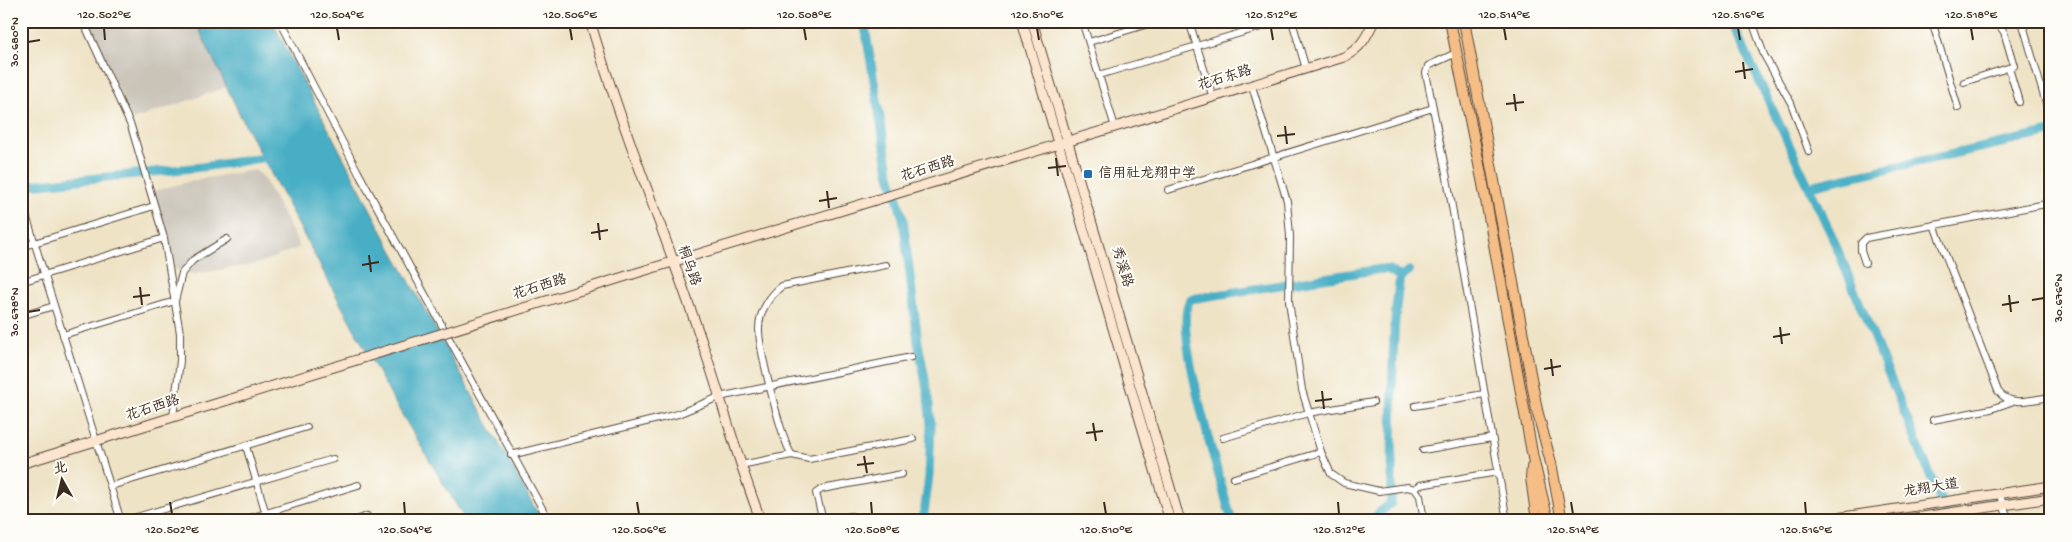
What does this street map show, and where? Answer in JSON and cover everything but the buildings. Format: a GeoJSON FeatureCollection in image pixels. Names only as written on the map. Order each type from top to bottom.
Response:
{"type":"FeatureCollection","features":[{"type":"Feature","properties":{"kind":"main road"},"geometry":{"type":"LineString","coordinates":[[1450,21],[1533,458],[1548,521]]}},
{"type":"Feature","properties":{"kind":"main road"},"geometry":{"type":"LineString","coordinates":[[1464,21],[1537,410],[1552,463],[1562,520]]}},
{"type":"Feature","properties":{"kind":"main road"},"geometry":{"type":"LineString","coordinates":[[1533,458],[1531,478],[1537,521]]}},
{"type":"Feature","properties":{"kind":"street"},"geometry":{"type":"LineString","coordinates":[[83,21],[130,123],[141,166],[164,238],[180,333],[180,362],[173,417]]}},
{"type":"Feature","properties":{"kind":"street"},"geometry":{"type":"LineString","coordinates":[[280,21],[358,172],[549,521]]}},
{"type":"Feature","properties":{"kind":"street","name":"桐乌路"},"geometry":{"type":"LineString","coordinates":[[590,21],[624,130],[704,348],[740,464],[761,521]]}},
{"type":"Feature","properties":{"kind":"street"},"geometry":{"type":"LineString","coordinates":[[742,28],[764,21]]}},
{"type":"Feature","properties":{"kind":"street","name":"秀溪路"},"geometry":{"type":"LineString","coordinates":[[1022,21],[1064,143],[1180,521]]}},
{"type":"Feature","properties":{"kind":"street","name":"秀溪路"},"geometry":{"type":"LineString","coordinates":[[1032,21],[1064,143],[1170,521]]}},
{"type":"Feature","properties":{"kind":"street"},"geometry":{"type":"LineString","coordinates":[[1082,21],[1115,128]]}},
{"type":"Feature","properties":{"kind":"street"},"geometry":{"type":"LineString","coordinates":[[1089,42],[1158,21]]}},
{"type":"Feature","properties":{"kind":"street"},"geometry":{"type":"LineString","coordinates":[[1189,21],[1213,98]]}},
{"type":"Feature","properties":{"kind":"street"},"geometry":{"type":"LineString","coordinates":[[1099,76],[1281,21]]}},
{"type":"Feature","properties":{"kind":"street"},"geometry":{"type":"LineString","coordinates":[[1292,21],[1306,69]]}},
{"type":"Feature","properties":{"kind":"street","name":"花石东路"},"geometry":{"type":"LineString","coordinates":[[1064,143],[1344,57],[1357,50],[1367,38],[1374,21]]}},
{"type":"Feature","properties":{"kind":"street"},"geometry":{"type":"LineString","coordinates":[[1752,21],[1764,55],[1791,103],[1809,152]]}},
{"type":"Feature","properties":{"kind":"street"},"geometry":{"type":"LineString","coordinates":[[1932,21],[1958,108]]}},
{"type":"Feature","properties":{"kind":"street"},"geometry":{"type":"LineString","coordinates":[[1964,82],[2014,66],[2004,32],[1996,21]]}},
{"type":"Feature","properties":{"kind":"street"},"geometry":{"type":"LineString","coordinates":[[2023,25],[2047,107],[2051,106]]}},
{"type":"Feature","properties":{"kind":"street"},"geometry":{"type":"LineString","coordinates":[[1456,53],[1428,66],[1426,72],[1507,521]]}},
{"type":"Feature","properties":{"kind":"street"},"geometry":{"type":"LineString","coordinates":[[2009,68],[2019,102]]}},
{"type":"Feature","properties":{"kind":"street"},"geometry":{"type":"LineString","coordinates":[[1252,86],[1286,200],[1289,219],[1289,301],[1302,390],[1321,452],[1331,474],[1344,483],[1379,491],[1406,487],[1415,489],[1420,496],[1424,521]]}},
{"type":"Feature","properties":{"kind":"street"},"geometry":{"type":"LineString","coordinates":[[1168,190],[1434,108]]}},
{"type":"Feature","properties":{"kind":"street","name":"花石西路"},"geometry":{"type":"LineString","coordinates":[[21,464],[633,274],[1064,143]]}},
{"type":"Feature","properties":{"kind":"street"},"geometry":{"type":"LineString","coordinates":[[1865,263],[1861,251],[1861,243],[1866,238],[2051,203]]}},
{"type":"Feature","properties":{"kind":"street"},"geometry":{"type":"LineString","coordinates":[[21,247],[154,206]]}},
{"type":"Feature","properties":{"kind":"street"},"geometry":{"type":"LineString","coordinates":[[25,212],[122,521],[334,459]]}},
{"type":"Feature","properties":{"kind":"street"},"geometry":{"type":"LineString","coordinates":[[1934,225],[1998,391],[2003,399],[2011,402]]}},
{"type":"Feature","properties":{"kind":"street"},"geometry":{"type":"LineString","coordinates":[[21,282],[164,238]]}},
{"type":"Feature","properties":{"kind":"street"},"geometry":{"type":"LineString","coordinates":[[175,301],[182,273],[189,264],[226,239]]}},
{"type":"Feature","properties":{"kind":"street"},"geometry":{"type":"LineString","coordinates":[[792,455],[781,433],[758,330],[765,307],[774,291],[782,286],[886,265]]}},
{"type":"Feature","properties":{"kind":"street"},"geometry":{"type":"LineString","coordinates":[[64,335],[175,301]]}},
{"type":"Feature","properties":{"kind":"street"},"geometry":{"type":"LineString","coordinates":[[21,316],[54,306]]}},
{"type":"Feature","properties":{"kind":"street"},"geometry":{"type":"LineString","coordinates":[[511,454],[678,414],[719,397],[911,357]]}},
{"type":"Feature","properties":{"kind":"street"},"geometry":{"type":"LineString","coordinates":[[1415,406],[1484,394]]}},
{"type":"Feature","properties":{"kind":"street"},"geometry":{"type":"LineString","coordinates":[[1933,420],[1991,409],[2011,402],[2051,397]]}},
{"type":"Feature","properties":{"kind":"street"},"geometry":{"type":"LineString","coordinates":[[1223,438],[1308,413],[1373,402]]}},
{"type":"Feature","properties":{"kind":"street"},"geometry":{"type":"LineString","coordinates":[[111,486],[307,428]]}},
{"type":"Feature","properties":{"kind":"street"},"geometry":{"type":"LineString","coordinates":[[1423,450],[1492,438]]}},
{"type":"Feature","properties":{"kind":"street"},"geometry":{"type":"LineString","coordinates":[[740,464],[792,455],[809,459],[913,439]]}},
{"type":"Feature","properties":{"kind":"street"},"geometry":{"type":"LineString","coordinates":[[246,446],[268,521]]}},
{"type":"Feature","properties":{"kind":"street"},"geometry":{"type":"LineString","coordinates":[[1234,478],[1321,452]]}},
{"type":"Feature","properties":{"kind":"street"},"geometry":{"type":"LineString","coordinates":[[1415,489],[1420,486],[1498,472]]}},
{"type":"Feature","properties":{"kind":"street"},"geometry":{"type":"LineString","coordinates":[[851,516],[824,521],[816,493],[822,489],[902,474]]}},
{"type":"Feature","properties":{"kind":"street"},"geometry":{"type":"LineString","coordinates":[[240,521],[358,485]]}},
{"type":"Feature","properties":{"kind":"street","name":"龙翔大道"},"geometry":{"type":"LineString","coordinates":[[1817,521],[2051,486]]}},
{"type":"Feature","properties":{"kind":"street"},"geometry":{"type":"LineString","coordinates":[[2000,493],[2009,521]]}},
{"type":"Feature","properties":{"kind":"street","name":"龙翔大道"},"geometry":{"type":"LineString","coordinates":[[1895,521],[2051,498]]}},
{"type":"Feature","properties":{"kind":"street"},"geometry":{"type":"LineString","coordinates":[[354,521],[367,516]]}},
{"type":"Feature","properties":{"kind":"shaded area"},"geometry":{"type":"Polygon","coordinates":[[[87,21],[195,21],[227,87],[132,120],[87,21]]]}},
{"type":"Feature","properties":{"kind":"shaded area"},"geometry":{"type":"Polygon","coordinates":[[[255,170],[263,177],[300,247],[257,264],[194,274],[174,269],[168,236],[153,191],[200,179],[255,170]]]}},
{"type":"Feature","properties":{"kind":"water"},"geometry":{"type":"Polygon","coordinates":[[[195,21],[272,21],[386,239],[542,521],[466,521],[395,403],[340,303],[241,117],[195,21]]]}},
{"type":"Feature","properties":{"kind":"waterway"},"geometry":{"type":"LineString","coordinates":[[864,21],[889,172],[903,218],[918,342],[928,395],[931,425],[929,476],[923,521]]}},
{"type":"Feature","properties":{"kind":"waterway"},"geometry":{"type":"LineString","coordinates":[[1731,21],[1832,236],[1949,521]]}},
{"type":"Feature","properties":{"kind":"waterway"},"geometry":{"type":"LineString","coordinates":[[1810,186],[2051,132]]}},
{"type":"Feature","properties":{"kind":"waterway"},"geometry":{"type":"LineString","coordinates":[[21,186],[202,167],[274,156]]}},
{"type":"Feature","properties":{"kind":"waterway"},"geometry":{"type":"LineString","coordinates":[[1232,521],[1209,442],[1192,370],[1187,338],[1186,313],[1191,299],[1381,269],[1390,270],[1400,277]]}},
{"type":"Feature","properties":{"kind":"waterway"},"geometry":{"type":"LineString","coordinates":[[1370,521],[1391,503],[1393,362],[1396,305],[1400,277],[1409,271]]}},
{"type":"Feature","properties":{"kind":"place","name":"信用社龙翔中学"},"geometry":{"type":"Point","coordinates":[1088,174]}}]}
